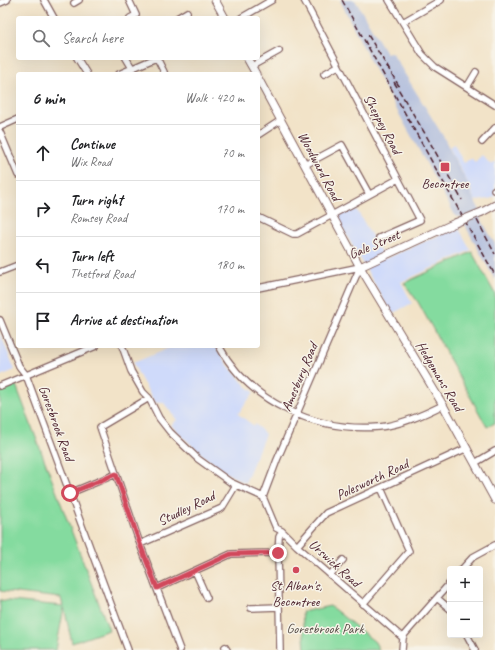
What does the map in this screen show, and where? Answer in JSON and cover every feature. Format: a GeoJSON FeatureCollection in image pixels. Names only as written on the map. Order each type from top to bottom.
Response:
{"type":"FeatureCollection","features":[{"type":"Feature","properties":{"kind":"street"},"geometry":{"type":"LineString","coordinates":[[0,3],[7,0]]}},
{"type":"Feature","properties":{"kind":"street"},"geometry":{"type":"LineString","coordinates":[[44,0],[53,16]]}},
{"type":"Feature","properties":{"kind":"street"},"geometry":{"type":"LineString","coordinates":[[129,0],[136,15],[134,16]]}},
{"type":"Feature","properties":{"kind":"street"},"geometry":{"type":"LineString","coordinates":[[215,0],[224,16]]}},
{"type":"Feature","properties":{"kind":"street"},"geometry":{"type":"LineString","coordinates":[[244,16],[272,0]]}},
{"type":"Feature","properties":{"kind":"street","name":"Sheppey Road"},"geometry":{"type":"LineString","coordinates":[[304,0],[420,220],[379,238]]}},
{"type":"Feature","properties":{"kind":"street"},"geometry":{"type":"LineString","coordinates":[[389,0],[422,54],[435,67],[495,105]]}},
{"type":"Feature","properties":{"kind":"street"},"geometry":{"type":"LineString","coordinates":[[403,22],[441,0]]}},
{"type":"Feature","properties":{"kind":"street"},"geometry":{"type":"LineString","coordinates":[[181,16],[187,12]]}},
{"type":"Feature","properties":{"kind":"street"},"geometry":{"type":"LineString","coordinates":[[252,66],[279,51]]}},
{"type":"Feature","properties":{"kind":"street"},"geometry":{"type":"LineString","coordinates":[[78,60],[86,72]]}},
{"type":"Feature","properties":{"kind":"street"},"geometry":{"type":"LineString","coordinates":[[127,60],[132,68]]}},
{"type":"Feature","properties":{"kind":"street"},"geometry":{"type":"LineString","coordinates":[[123,72],[151,60]]}},
{"type":"Feature","properties":{"kind":"street"},"geometry":{"type":"LineString","coordinates":[[157,60],[164,72]]}},
{"type":"Feature","properties":{"kind":"street"},"geometry":{"type":"LineString","coordinates":[[248,60],[255,72]]}},
{"type":"Feature","properties":{"kind":"street"},"geometry":{"type":"LineString","coordinates":[[324,74],[338,66]]}},
{"type":"Feature","properties":{"kind":"street"},"geometry":{"type":"LineString","coordinates":[[467,87],[476,72]]}},
{"type":"Feature","properties":{"kind":"street","name":"Woodward Road"},"geometry":{"type":"LineString","coordinates":[[260,82],[360,268]]}},
{"type":"Feature","properties":{"kind":"street"},"geometry":{"type":"LineString","coordinates":[[0,127],[16,120]]}},
{"type":"Feature","properties":{"kind":"street"},"geometry":{"type":"LineString","coordinates":[[260,134],[280,120]]}},
{"type":"Feature","properties":{"kind":"street"},"geometry":{"type":"LineString","coordinates":[[482,142],[495,128]]}},
{"type":"Feature","properties":{"kind":"street"},"geometry":{"type":"LineString","coordinates":[[0,132],[16,170]]}},
{"type":"Feature","properties":{"kind":"street"},"geometry":{"type":"LineString","coordinates":[[304,165],[342,145],[369,194]]}},
{"type":"Feature","properties":{"kind":"street"},"geometry":{"type":"LineString","coordinates":[[260,218],[293,234],[297,234],[331,214],[398,179]]}},
{"type":"Feature","properties":{"kind":"street","name":"Gale Street"},"geometry":{"type":"LineString","coordinates":[[260,288],[360,268],[495,205]]}},
{"type":"Feature","properties":{"kind":"street"},"geometry":{"type":"LineString","coordinates":[[0,272],[16,266]]}},
{"type":"Feature","properties":{"kind":"street","name":"Hedgemans Road"},"geometry":{"type":"LineString","coordinates":[[360,268],[443,405],[495,500]]}},
{"type":"Feature","properties":{"kind":"street","name":"Amesbury Road"},"geometry":{"type":"LineString","coordinates":[[263,497],[296,415],[360,268]]}},
{"type":"Feature","properties":{"kind":"street","name":"Goresbrook Road"},"geometry":{"type":"LineString","coordinates":[[0,320],[19,366],[26,376],[128,650]]}},
{"type":"Feature","properties":{"kind":"street"},"geometry":{"type":"LineString","coordinates":[[0,386],[91,348]]}},
{"type":"Feature","properties":{"kind":"street"},"geometry":{"type":"LineString","coordinates":[[123,348],[131,371],[142,392],[149,398],[159,418],[170,432],[198,459],[236,485],[263,497]]}},
{"type":"Feature","properties":{"kind":"street"},"geometry":{"type":"LineString","coordinates":[[220,348],[234,369],[258,392],[296,415],[318,422],[346,427],[380,427],[425,414],[443,405]]}},
{"type":"Feature","properties":{"kind":"street"},"geometry":{"type":"LineString","coordinates":[[149,398],[100,427],[140,544],[180,650]]}},
{"type":"Feature","properties":{"kind":"street","name":"Polesworth Road"},"geometry":{"type":"LineString","coordinates":[[297,546],[326,513],[467,448]]}},
{"type":"Feature","properties":{"kind":"street"},"geometry":{"type":"LineString","coordinates":[[475,463],[495,451]]}},
{"type":"Feature","properties":{"kind":"street"},"geometry":{"type":"LineString","coordinates":[[70,493],[116,474]]}},
{"type":"Feature","properties":{"kind":"street","name":"Studley Road"},"geometry":{"type":"LineString","coordinates":[[140,544],[222,508],[236,485]]}},
{"type":"Feature","properties":{"kind":"street"},"geometry":{"type":"LineString","coordinates":[[363,604],[409,551],[381,488]]}},
{"type":"Feature","properties":{"kind":"street","name":"Urswick Road"},"geometry":{"type":"LineString","coordinates":[[263,497],[276,528],[282,530],[297,546],[403,638]]}},
{"type":"Feature","properties":{"kind":"street"},"geometry":{"type":"LineString","coordinates":[[280,650],[278,553],[279,537],[282,530]]}},
{"type":"Feature","properties":{"kind":"street"},"geometry":{"type":"LineString","coordinates":[[465,566],[473,557],[495,545]]}},
{"type":"Feature","properties":{"kind":"street"},"geometry":{"type":"LineString","coordinates":[[157,588],[231,554],[278,553]]}},
{"type":"Feature","properties":{"kind":"street"},"geometry":{"type":"LineString","coordinates":[[330,575],[343,560]]}},
{"type":"Feature","properties":{"kind":"street"},"geometry":{"type":"LineString","coordinates":[[195,571],[207,598]]}},
{"type":"Feature","properties":{"kind":"street"},"geometry":{"type":"LineString","coordinates":[[402,650],[403,638],[447,586]]}},
{"type":"Feature","properties":{"kind":"street"},"geometry":{"type":"LineString","coordinates":[[437,598],[447,606]]}},
{"type":"Feature","properties":{"kind":"street"},"geometry":{"type":"LineString","coordinates":[[251,608],[279,607]]}},
{"type":"Feature","properties":{"kind":"street"},"geometry":{"type":"LineString","coordinates":[[468,638],[475,650]]}},
{"type":"Feature","properties":{"kind":"shaded area"},"geometry":{"type":"Polygon","coordinates":[[[340,0],[355,0],[386,53],[392,53],[443,136],[471,189],[469,190],[483,216],[480,217],[495,244],[495,280],[460,216],[456,217],[372,65],[340,0]]]}},
{"type":"Feature","properties":{"kind":"shaded area"},"geometry":{"type":"Polygon","coordinates":[[[454,144],[464,163],[471,158],[475,162],[482,155],[491,165],[495,162],[495,197],[474,201],[471,189],[449,147],[454,144]]]}},
{"type":"Feature","properties":{"kind":"shaded area"},"geometry":{"type":"Polygon","coordinates":[[[354,205],[385,259],[458,227],[471,250],[401,282],[412,303],[392,314],[337,219],[338,213],[354,205]]]}},
{"type":"Feature","properties":{"kind":"shaded area"},"geometry":{"type":"Polygon","coordinates":[[[0,333],[15,370],[0,376],[0,333]]]}},
{"type":"Feature","properties":{"kind":"shaded area"},"geometry":{"type":"Polygon","coordinates":[[[169,348],[216,348],[228,365],[246,386],[254,392],[238,414],[254,426],[255,424],[265,434],[245,483],[228,474],[206,458],[171,425],[177,420],[163,402],[155,403],[133,363],[169,348]]]}},
{"type":"Feature","properties":{"kind":"green space"},"geometry":{"type":"Polygon","coordinates":[[[472,252],[495,294],[495,423],[487,427],[418,302],[404,283],[472,252]]]}},
{"type":"Feature","properties":{"kind":"green space"},"geometry":{"type":"Polygon","coordinates":[[[16,385],[109,630],[72,643],[64,607],[56,650],[0,650],[0,600],[63,606],[61,598],[0,591],[0,392],[16,385]]]}},
{"type":"Feature","properties":{"kind":"green space","name":"Goresbrook Park"},"geometry":{"type":"Polygon","coordinates":[[[330,606],[375,642],[379,650],[305,650],[302,612],[330,606]]]}},
{"type":"Feature","properties":{"kind":"railway"},"geometry":{"type":"LineString","coordinates":[[342,0],[495,275]]}},
{"type":"Feature","properties":{"kind":"railway"},"geometry":{"type":"LineString","coordinates":[[368,35],[399,86]]}},
{"type":"Feature","properties":{"kind":"railway"},"geometry":{"type":"LineString","coordinates":[[394,82],[462,200]]}},
{"type":"Feature","properties":{"kind":"railway"},"geometry":{"type":"LineString","coordinates":[[477,220],[495,254]]}},
{"type":"Feature","properties":{"kind":"place","name":"Becontree"},"geometry":{"type":"Point","coordinates":[445,167]}},
{"type":"Feature","properties":{"kind":"place","name":"St Alban's, Becontree"},"geometry":{"type":"Point","coordinates":[296,570]}},
{"type":"Feature","properties":{"kind":"route"},"geometry":{"type":"LineString","coordinates":[[70,493],[116,474],[157,588],[231,554],[278,553]]}}]}
